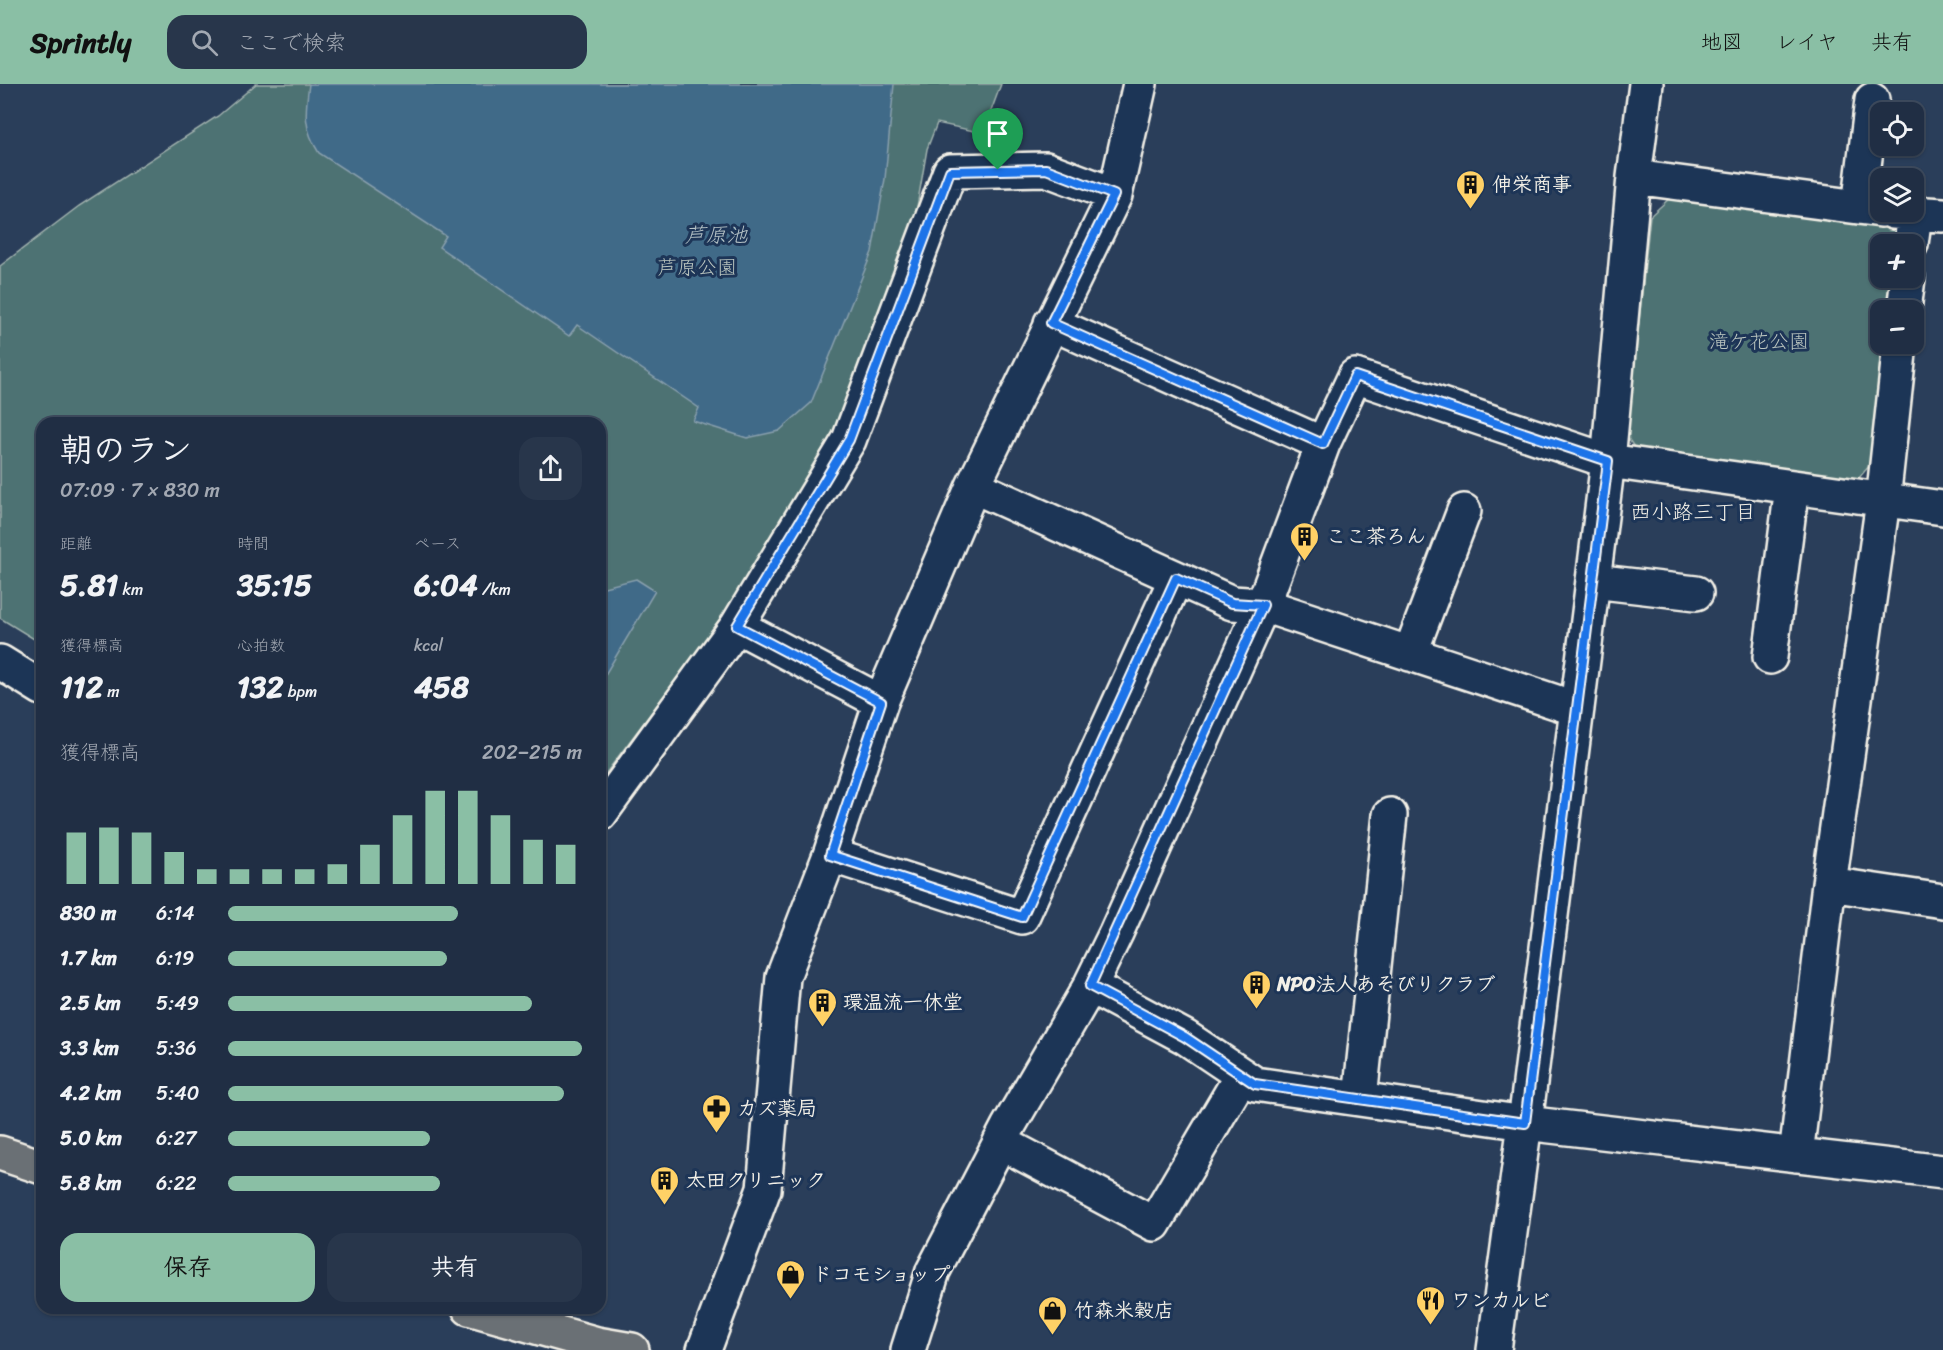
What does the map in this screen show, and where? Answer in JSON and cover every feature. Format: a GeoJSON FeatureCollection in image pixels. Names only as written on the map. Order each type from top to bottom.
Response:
{"type":"FeatureCollection","features":[{"type":"Feature","properties":{"kind":"main road"},"geometry":{"type":"LineString","coordinates":[[0,1153],[36,1165]]}},
{"type":"Feature","properties":{"kind":"main road"},"geometry":{"type":"LineString","coordinates":[[490,1314],[597,1344],[632,1350]]}},
{"type":"Feature","properties":{"kind":"street"},"geometry":{"type":"LineString","coordinates":[[704,1350],[764,1189],[783,977],[830,855],[881,702],[973,486],[1114,195],[1140,84]]}},
{"type":"Feature","properties":{"kind":"street"},"geometry":{"type":"LineString","coordinates":[[1494,1350],[1525,1123],[1608,461],[1634,177],[1646,84]]}},
{"type":"Feature","properties":{"kind":"street"},"geometry":{"type":"LineString","coordinates":[[1871,168],[1872,100]]}},
{"type":"Feature","properties":{"kind":"street"},"geometry":{"type":"LineString","coordinates":[[606,806],[737,626],[849,440],[950,171],[1046,169],[1114,195]]}},
{"type":"Feature","properties":{"kind":"street"},"geometry":{"type":"LineString","coordinates":[[1634,177],[1870,208]]}},
{"type":"Feature","properties":{"kind":"street"},"geometry":{"type":"LineString","coordinates":[[1051,323],[1323,444]]}},
{"type":"Feature","properties":{"kind":"street"},"geometry":{"type":"LineString","coordinates":[[1796,1155],[1829,884],[1883,501],[1899,354]]}},
{"type":"Feature","properties":{"kind":"street"},"geometry":{"type":"LineString","coordinates":[[908,1350],[933,1271],[1000,1142],[1090,986],[1263,605],[1323,444],[1355,376],[1608,461],[1943,508]]}},
{"type":"Feature","properties":{"kind":"street"},"geometry":{"type":"LineString","coordinates":[[973,486],[1232,603],[1263,605],[1577,709]]}},
{"type":"Feature","properties":{"kind":"street"},"geometry":{"type":"LineString","coordinates":[[1770,657],[1792,487]]}},
{"type":"Feature","properties":{"kind":"street"},"geometry":{"type":"LineString","coordinates":[[1410,654],[1464,510]]}},
{"type":"Feature","properties":{"kind":"street"},"geometry":{"type":"LineString","coordinates":[[830,855],[1022,917],[1176,578]]}},
{"type":"Feature","properties":{"kind":"street"},"geometry":{"type":"LineString","coordinates":[[1593,581],[1696,593]]}},
{"type":"Feature","properties":{"kind":"street"},"geometry":{"type":"LineString","coordinates":[[737,626],[881,702]]}},
{"type":"Feature","properties":{"kind":"street"},"geometry":{"type":"LineString","coordinates":[[0,662],[36,684]]}},
{"type":"Feature","properties":{"kind":"street"},"geometry":{"type":"LineString","coordinates":[[1360,1098],[1390,815]]}},
{"type":"Feature","properties":{"kind":"street"},"geometry":{"type":"LineString","coordinates":[[1829,884],[1943,901]]}},
{"type":"Feature","properties":{"kind":"street"},"geometry":{"type":"LineString","coordinates":[[1090,986],[1185,1037],[1255,1084],[1525,1123],[1943,1172]]}},
{"type":"Feature","properties":{"kind":"street"},"geometry":{"type":"LineString","coordinates":[[1000,1142],[1154,1224],[1242,1075]]}},
{"type":"Feature","properties":{"kind":"green space","name":"芦原公園"},"geometry":{"type":"Polygon","coordinates":[[[256,84],[1001,84],[983,133],[937,123],[927,149],[914,224],[867,339],[852,402],[815,477],[731,606],[606,773],[606,417],[36,417],[36,640],[0,618],[0,266],[79,206],[218,116],[256,84]]]}},
{"type":"Feature","properties":{"kind":"green space","name":"滝ケ花公園"},"geometry":{"type":"Polygon","coordinates":[[[1670,198],[1870,218],[1870,222],[1888,222],[1895,231],[1895,234],[1870,234],[1870,288],[1889,288],[1888,300],[1870,300],[1870,354],[1882,354],[1870,465],[1858,479],[1634,447],[1627,437],[1650,216],[1670,198]]]}},
{"type":"Feature","properties":{"kind":"water","name":"芦原池"},"geometry":{"type":"Polygon","coordinates":[[[309,84],[894,84],[885,179],[872,252],[811,403],[779,431],[747,438],[693,421],[699,408],[577,325],[569,336],[439,247],[446,236],[319,153],[310,136],[306,120],[309,84]]]}},
{"type":"Feature","properties":{"kind":"water"},"geometry":{"type":"Polygon","coordinates":[[[636,579],[655,591],[606,673],[606,586],[636,579]]]}},
{"type":"Feature","properties":{"kind":"place","name":"伸栄商事"},"geometry":{"type":"Point","coordinates":[1471,210]}},
{"type":"Feature","properties":{"kind":"place","name":"ここ茶ろん"},"geometry":{"type":"Point","coordinates":[1305,562]}},
{"type":"Feature","properties":{"kind":"place","name":"NPO法人あそびりクラブ"},"geometry":{"type":"Point","coordinates":[1256,1010]}},
{"type":"Feature","properties":{"kind":"place","name":"環温流一休堂"},"geometry":{"type":"Point","coordinates":[822,1028]}},
{"type":"Feature","properties":{"kind":"place","name":"カズ薬局"},"geometry":{"type":"Point","coordinates":[716,1134]}},
{"type":"Feature","properties":{"kind":"place","name":"太田クリニック"},"geometry":{"type":"Point","coordinates":[665,1206]}},
{"type":"Feature","properties":{"kind":"place","name":"ドコモショップ"},"geometry":{"type":"Point","coordinates":[791,1300]}},
{"type":"Feature","properties":{"kind":"place","name":"ワンカルビ"},"geometry":{"type":"Point","coordinates":[1430,1326]}},
{"type":"Feature","properties":{"kind":"place","name":"竹森米穀店"},"geometry":{"type":"Point","coordinates":[1053,1336]}},
{"type":"Feature","properties":{"kind":"district","name":"西小路三丁目"},"geometry":{"type":"Point","coordinates":[1693,512]}},
{"type":"Feature","properties":{"kind":"route"},"geometry":{"type":"LineString","coordinates":[[1046,169],[1114,195],[1051,323],[1323,444],[1355,376],[1608,461],[1525,1123],[1255,1084],[1185,1037],[1090,986],[1263,605],[1232,603],[1176,578],[1022,917],[830,855],[881,702],[737,626],[849,440],[950,171],[998,170],[1046,169]]}}]}
